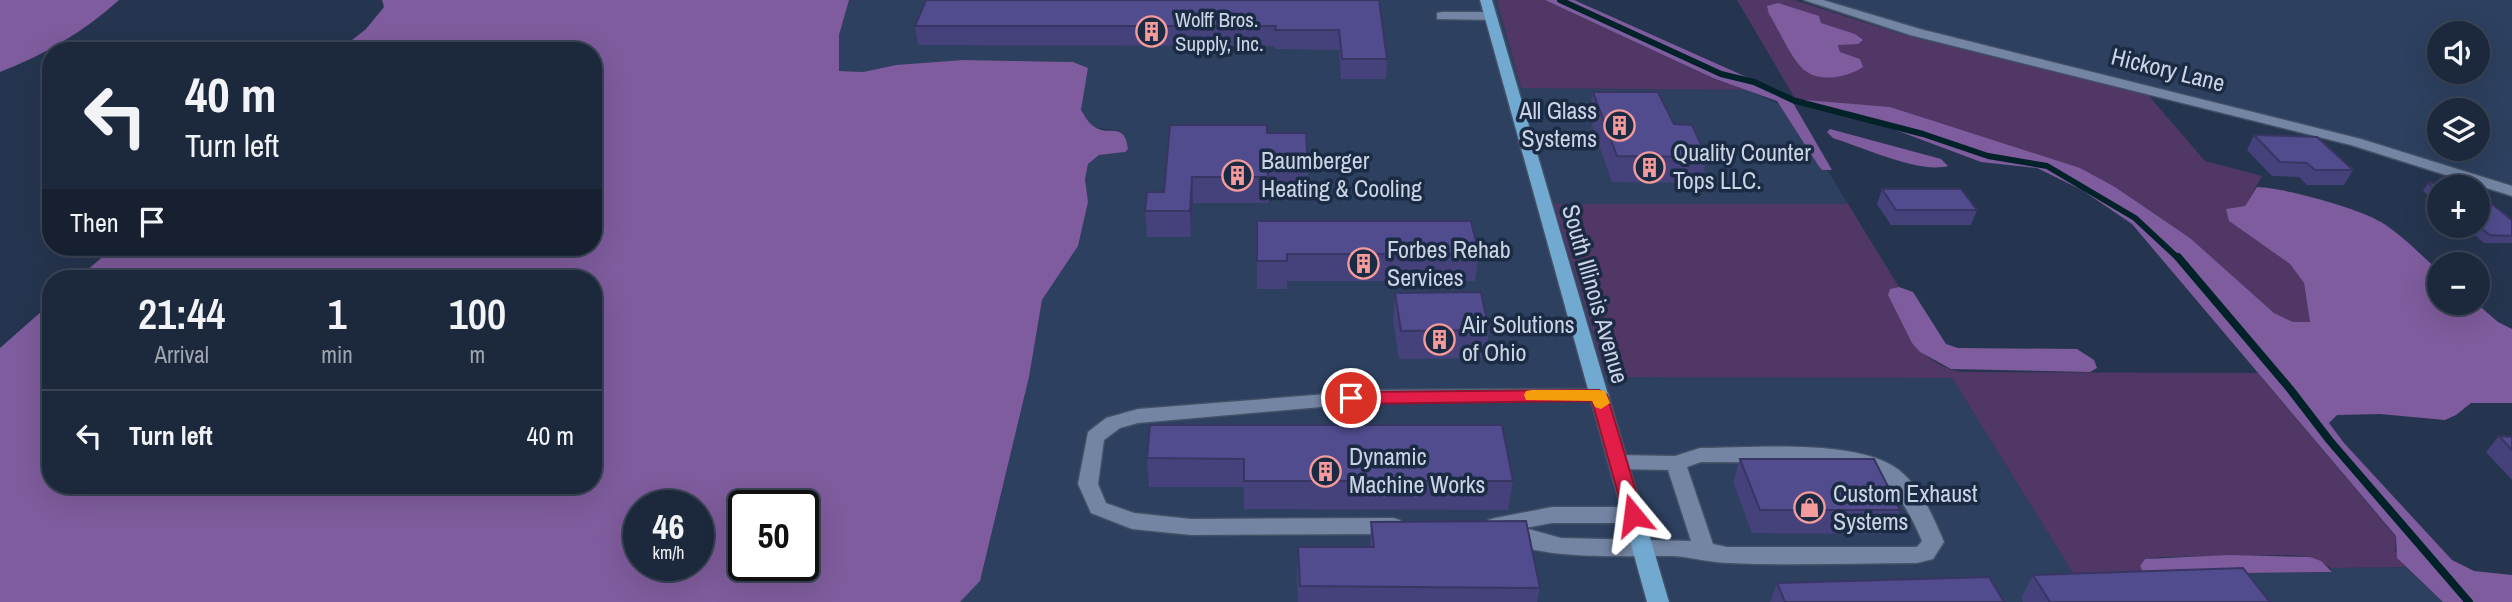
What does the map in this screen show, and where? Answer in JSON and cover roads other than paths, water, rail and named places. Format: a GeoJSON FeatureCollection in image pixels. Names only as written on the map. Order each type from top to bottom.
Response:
{"type":"FeatureCollection","features":[{"type":"Feature","properties":{"kind":"main road","name":"South Illinois Avenue"},"geometry":{"type":"LineString","coordinates":[[1488,8],[1658,602]]}},
{"type":"Feature","properties":{"kind":"street","name":"Hickory Lane"},"geometry":{"type":"LineString","coordinates":[[1810,0],[1904,29],[2356,142],[2512,191]]}},
{"type":"Feature","properties":{"kind":"street"},"geometry":{"type":"LineString","coordinates":[[1451,28],[1466,16],[1488,8]]}},
{"type":"Feature","properties":{"kind":"street"},"geometry":{"type":"LineString","coordinates":[[1442,16],[1466,16]]}},
{"type":"Feature","properties":{"kind":"street"},"geometry":{"type":"LineString","coordinates":[[1407,526],[1191,527],[1132,521],[1098,508],[1088,484],[1095,437],[1113,423],[1138,416],[1351,398],[1599,395]]}},
{"type":"Feature","properties":{"kind":"street"},"geometry":{"type":"LineString","coordinates":[[1502,526],[1529,541],[1594,548],[1704,548],[1727,555],[1917,555],[1926,553],[1933,542],[1904,485],[1892,473],[1861,458],[1699,455],[1676,463],[1618,462]]}},
{"type":"Feature","properties":{"kind":"street"},"geometry":{"type":"LineString","coordinates":[[1676,463],[1704,548]]}},
{"type":"Feature","properties":{"kind":"street"},"geometry":{"type":"LineString","coordinates":[[1475,526],[1502,526],[1552,515],[1633,515]]}},
{"type":"Feature","properties":{"kind":"waterway"},"geometry":{"type":"LineString","coordinates":[[1560,0],[1721,74],[1754,82],[1795,101]]}},
{"type":"Feature","properties":{"kind":"waterway"},"geometry":{"type":"LineString","coordinates":[[1796,101],[1923,134],[1988,156],[2047,166],[2135,218],[2179,259]]}},
{"type":"Feature","properties":{"kind":"waterway"},"geometry":{"type":"LineString","coordinates":[[2178,257],[2290,389],[2330,441],[2469,602]]}},
{"type":"Feature","properties":{"kind":"place","name":"Wolff Bros. Supply, Inc."},"geometry":{"type":"Point","coordinates":[1152,32]}},
{"type":"Feature","properties":{"kind":"place","name":"All Glass Systems"},"geometry":{"type":"Point","coordinates":[1620,125]}},
{"type":"Feature","properties":{"kind":"place","name":"Quality Counter Tops LLC."},"geometry":{"type":"Point","coordinates":[1650,167]}},
{"type":"Feature","properties":{"kind":"place","name":"Baumberger Heating & Cooling"},"geometry":{"type":"Point","coordinates":[1238,175]}},
{"type":"Feature","properties":{"kind":"place","name":"Forbes Rehab Services"},"geometry":{"type":"Point","coordinates":[1364,264]}},
{"type":"Feature","properties":{"kind":"place","name":"Air Solutions of Ohio"},"geometry":{"type":"Point","coordinates":[1439,339]}},
{"type":"Feature","properties":{"kind":"place","name":"Dynamic Machine Works"},"geometry":{"type":"Point","coordinates":[1326,471]}},
{"type":"Feature","properties":{"kind":"place","name":"Custom Exhaust Systems"},"geometry":{"type":"Point","coordinates":[1810,508]}}]}
